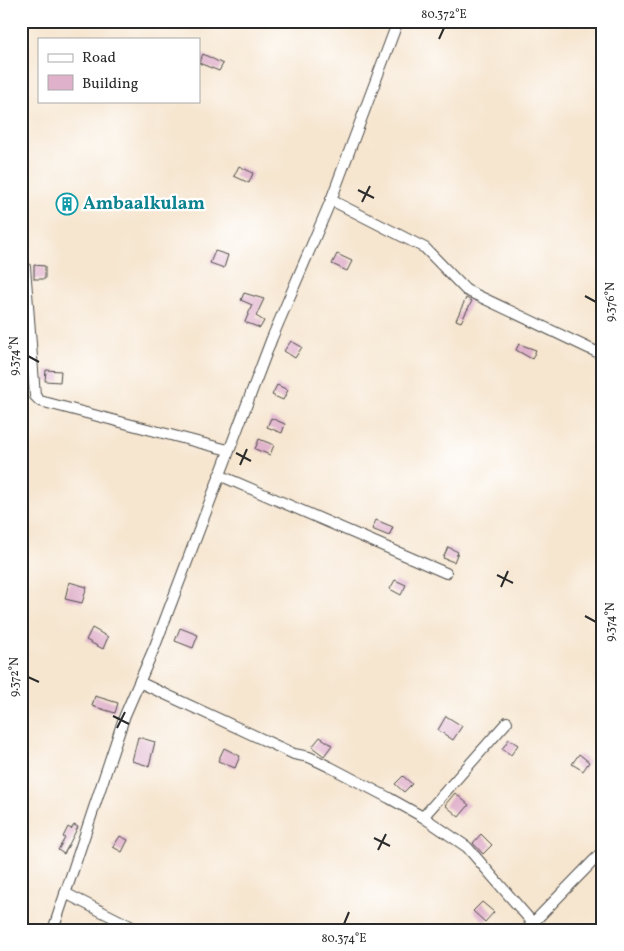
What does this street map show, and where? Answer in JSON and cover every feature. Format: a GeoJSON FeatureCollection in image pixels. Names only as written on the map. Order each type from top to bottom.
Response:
{"type":"FeatureCollection","features":[{"type":"Feature","properties":{"kind":"street"},"geometry":{"type":"LineString","coordinates":[[53,930],[125,716],[272,338],[331,200],[398,21]]}},
{"type":"Feature","properties":{"kind":"street"},"geometry":{"type":"LineString","coordinates":[[331,200],[425,248],[466,290],[603,355]]}},
{"type":"Feature","properties":{"kind":"street"},"geometry":{"type":"LineString","coordinates":[[21,262],[25,268],[35,396],[40,401],[228,450]]}},
{"type":"Feature","properties":{"kind":"street"},"geometry":{"type":"LineString","coordinates":[[219,475],[446,574]]}},
{"type":"Feature","properties":{"kind":"street"},"geometry":{"type":"LineString","coordinates":[[139,682],[294,754],[308,757],[330,767],[423,818],[467,847],[529,926],[603,851]]}},
{"type":"Feature","properties":{"kind":"street"},"geometry":{"type":"LineString","coordinates":[[423,818],[507,722]]}},
{"type":"Feature","properties":{"kind":"street"},"geometry":{"type":"LineString","coordinates":[[65,894],[138,930]]}},
{"type":"Feature","properties":{"kind":"building"},"geometry":{"type":"Polygon","coordinates":[[[203,54],[223,64],[219,71],[200,63],[203,54]]]}},
{"type":"Feature","properties":{"kind":"building"},"geometry":{"type":"Polygon","coordinates":[[[239,166],[253,173],[249,183],[234,176],[239,166]]]}},
{"type":"Feature","properties":{"kind":"building"},"geometry":{"type":"Polygon","coordinates":[[[215,251],[228,255],[224,268],[210,263],[215,251]]]}},
{"type":"Feature","properties":{"kind":"building"},"geometry":{"type":"Polygon","coordinates":[[[337,254],[352,261],[347,271],[332,264],[337,254]]]}},
{"type":"Feature","properties":{"kind":"building"},"geometry":{"type":"Polygon","coordinates":[[[34,265],[45,266],[45,279],[34,279],[34,265]]]}},
{"type":"Feature","properties":{"kind":"building"},"geometry":{"type":"Polygon","coordinates":[[[244,293],[264,299],[256,316],[264,321],[260,328],[245,322],[252,305],[241,300],[244,293]]]}},
{"type":"Feature","properties":{"kind":"building"},"geometry":{"type":"Polygon","coordinates":[[[466,298],[472,301],[461,322],[456,320],[466,298]]]}},
{"type":"Feature","properties":{"kind":"building"},"geometry":{"type":"Polygon","coordinates":[[[291,341],[302,347],[295,358],[284,351],[291,341]]]}},
{"type":"Feature","properties":{"kind":"building"},"geometry":{"type":"Polygon","coordinates":[[[519,344],[536,350],[532,359],[516,350],[519,344]]]}},
{"type":"Feature","properties":{"kind":"building"},"geometry":{"type":"Polygon","coordinates":[[[46,370],[61,371],[60,382],[45,381],[46,370]]]}},
{"type":"Feature","properties":{"kind":"building"},"geometry":{"type":"Polygon","coordinates":[[[277,385],[288,390],[283,400],[272,395],[277,385]]]}},
{"type":"Feature","properties":{"kind":"building"},"geometry":{"type":"Polygon","coordinates":[[[271,418],[285,424],[282,433],[267,427],[271,418]]]}},
{"type":"Feature","properties":{"kind":"building"},"geometry":{"type":"Polygon","coordinates":[[[259,439],[274,445],[270,455],[255,449],[259,439]]]}},
{"type":"Feature","properties":{"kind":"building"},"geometry":{"type":"Polygon","coordinates":[[[376,520],[393,527],[389,536],[372,529],[376,520]]]}},
{"type":"Feature","properties":{"kind":"building"},"geometry":{"type":"Polygon","coordinates":[[[448,547],[458,552],[454,562],[443,558],[448,547]]]}},
{"type":"Feature","properties":{"kind":"building"},"geometry":{"type":"Polygon","coordinates":[[[395,580],[406,585],[401,595],[390,589],[395,580]]]}},
{"type":"Feature","properties":{"kind":"building"},"geometry":{"type":"Polygon","coordinates":[[[69,582],[87,587],[82,603],[65,599],[69,582]]]}},
{"type":"Feature","properties":{"kind":"building"},"geometry":{"type":"Polygon","coordinates":[[[92,628],[108,637],[103,649],[86,640],[92,628]]]}},
{"type":"Feature","properties":{"kind":"building"},"geometry":{"type":"Polygon","coordinates":[[[180,628],[198,635],[193,648],[175,641],[180,628]]]}},
{"type":"Feature","properties":{"kind":"building"},"geometry":{"type":"Polygon","coordinates":[[[95,696],[118,703],[115,713],[92,706],[95,696]]]}},
{"type":"Feature","properties":{"kind":"building"},"geometry":{"type":"Polygon","coordinates":[[[446,716],[462,726],[453,740],[438,730],[446,716]]]}},
{"type":"Feature","properties":{"kind":"building"},"geometry":{"type":"Polygon","coordinates":[[[138,737],[155,742],[149,766],[132,761],[138,737]]]}},
{"type":"Feature","properties":{"kind":"building"},"geometry":{"type":"Polygon","coordinates":[[[320,737],[332,745],[324,756],[312,747],[320,737]]]}},
{"type":"Feature","properties":{"kind":"building"},"geometry":{"type":"Polygon","coordinates":[[[509,739],[518,745],[511,755],[502,749],[509,739]]]}},
{"type":"Feature","properties":{"kind":"building"},"geometry":{"type":"Polygon","coordinates":[[[224,748],[240,756],[235,768],[218,761],[224,748]]]}},
{"type":"Feature","properties":{"kind":"building"},"geometry":{"type":"Polygon","coordinates":[[[579,754],[589,762],[583,771],[572,764],[579,754]]]}},
{"type":"Feature","properties":{"kind":"building"},"geometry":{"type":"Polygon","coordinates":[[[403,776],[412,784],[404,792],[395,784],[403,776]]]}},
{"type":"Feature","properties":{"kind":"building"},"geometry":{"type":"Polygon","coordinates":[[[455,793],[469,805],[459,817],[445,805],[455,793]]]}},
{"type":"Feature","properties":{"kind":"building"},"geometry":{"type":"Polygon","coordinates":[[[74,825],[78,827],[64,854],[58,850],[65,838],[63,837],[68,827],[71,829],[74,825]]]}},
{"type":"Feature","properties":{"kind":"building"},"geometry":{"type":"Polygon","coordinates":[[[481,834],[492,845],[483,854],[473,843],[481,834]]]}},
{"type":"Feature","properties":{"kind":"building"},"geometry":{"type":"Polygon","coordinates":[[[120,836],[128,840],[122,852],[113,847],[120,836]]]}},
{"type":"Feature","properties":{"kind":"building"},"geometry":{"type":"Polygon","coordinates":[[[482,902],[494,912],[485,922],[473,911],[482,902]]]}},
{"type":"Feature","properties":{"kind":"place","name":"Ambaalkulam"},"geometry":{"type":"Point","coordinates":[67,204]}}]}
